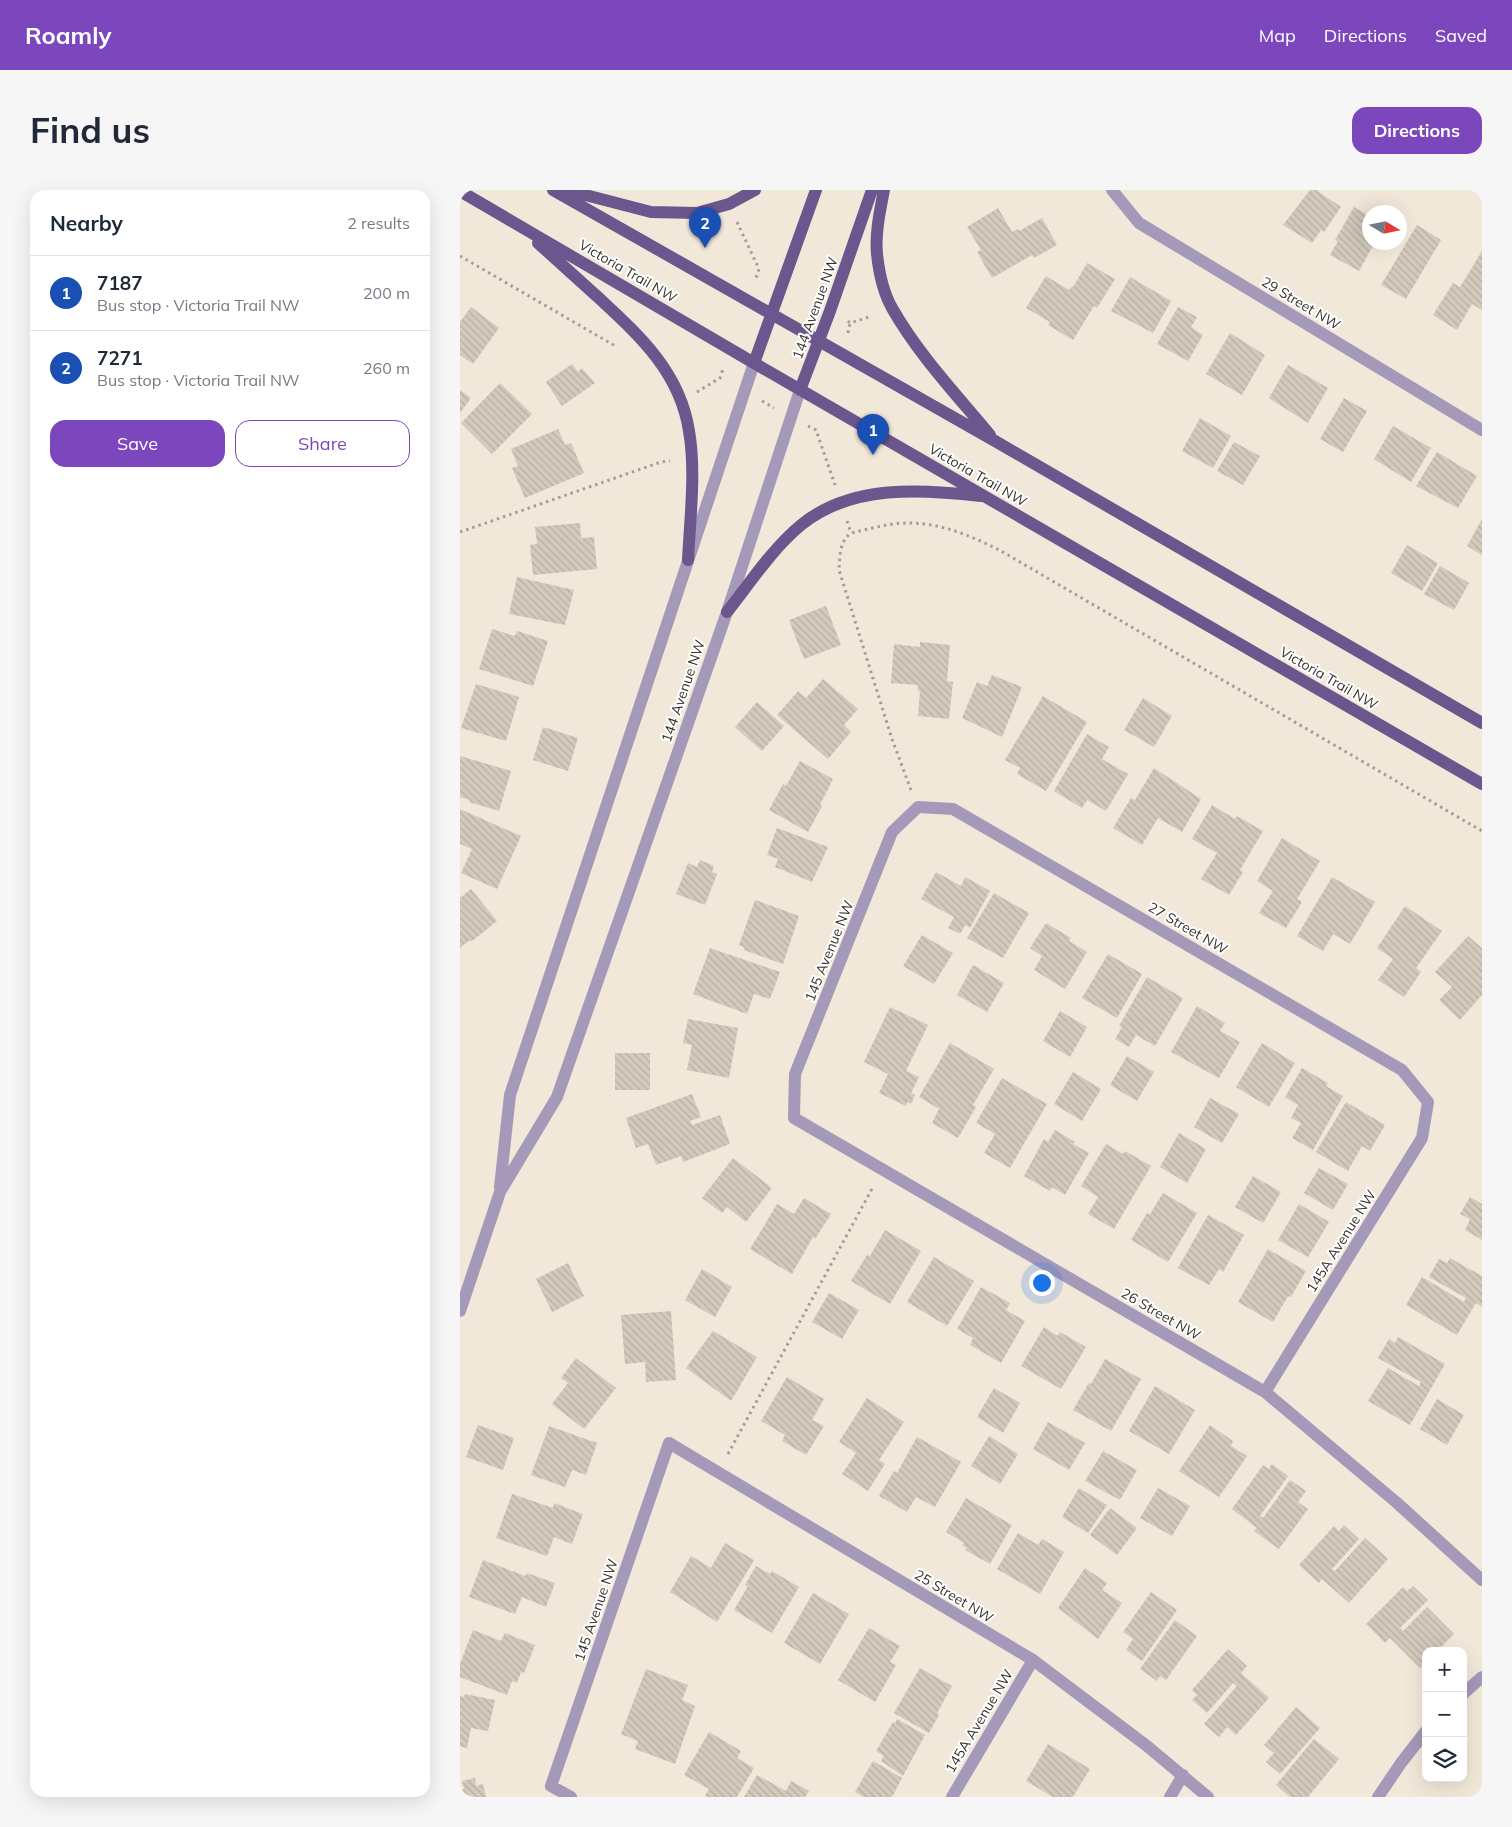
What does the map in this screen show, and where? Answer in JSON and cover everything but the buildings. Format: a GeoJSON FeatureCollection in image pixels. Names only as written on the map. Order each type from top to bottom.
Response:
{"type":"FeatureCollection","features":[{"type":"Feature","properties":{"kind":"main road"},"geometry":{"type":"LineString","coordinates":[[553,190],[820,340],[1482,724]]}},
{"type":"Feature","properties":{"kind":"main road"},"geometry":{"type":"LineString","coordinates":[[566,190],[651,212],[698,212],[729,204],[755,190]]}},
{"type":"Feature","properties":{"kind":"main road","name":"144 Avenue NW"},"geometry":{"type":"LineString","coordinates":[[754,363],[784,284],[816,190]]}},
{"type":"Feature","properties":{"kind":"main road","name":"144 Avenue NW"},"geometry":{"type":"LineString","coordinates":[[800,390],[820,340],[872,190]]}},
{"type":"Feature","properties":{"kind":"main road"},"geometry":{"type":"LineString","coordinates":[[884,190],[878,222],[876,252],[882,283],[892,308],[923,354],[994,441]]}},
{"type":"Feature","properties":{"kind":"main road","name":"Victoria Trail NW"},"geometry":{"type":"LineString","coordinates":[[460,191],[1482,784]]}},
{"type":"Feature","properties":{"kind":"main road"},"geometry":{"type":"LineString","coordinates":[[520,226],[628,325],[651,348],[667,371],[682,402],[689,431],[692,473],[688,560]]}},
{"type":"Feature","properties":{"kind":"main road"},"geometry":{"type":"LineString","coordinates":[[727,612],[781,544],[801,525],[819,512],[865,495],[895,492],[948,492],[987,497]]}},
{"type":"Feature","properties":{"kind":"street","name":"29 Street NW"},"geometry":{"type":"LineString","coordinates":[[1112,191],[1140,224],[1482,430]]}},
{"type":"Feature","properties":{"kind":"street","name":"144 Avenue NW"},"geometry":{"type":"LineString","coordinates":[[500,1192],[510,1095],[754,363]]}},
{"type":"Feature","properties":{"kind":"street","name":"144 Avenue NW"},"geometry":{"type":"LineString","coordinates":[[460,1311],[500,1192],[556,1097],[727,612],[800,390]]}},
{"type":"Feature","properties":{"kind":"street","name":"27 Street NW"},"geometry":{"type":"LineString","coordinates":[[918,806],[953,809],[1402,1070],[1428,1102]]}},
{"type":"Feature","properties":{"kind":"street","name":"145 Avenue NW"},"geometry":{"type":"LineString","coordinates":[[794,1118],[795,1074],[892,832],[918,806]]}},
{"type":"Feature","properties":{"kind":"street","name":"145A Avenue NW"},"geometry":{"type":"LineString","coordinates":[[1265,1392],[1422,1138],[1428,1102]]}},
{"type":"Feature","properties":{"kind":"street","name":"26 Street NW"},"geometry":{"type":"LineString","coordinates":[[794,1118],[1265,1392],[1396,1502],[1482,1580]]}},
{"type":"Feature","properties":{"kind":"street","name":"145 Avenue NW"},"geometry":{"type":"LineString","coordinates":[[571,1797],[551,1786],[669,1443]]}},
{"type":"Feature","properties":{"kind":"street","name":"25 Street NW"},"geometry":{"type":"LineString","coordinates":[[669,1443],[1033,1660],[1139,1740],[1208,1797]]}},
{"type":"Feature","properties":{"kind":"street","name":"145A Avenue NW"},"geometry":{"type":"LineString","coordinates":[[952,1797],[1033,1660]]}},
{"type":"Feature","properties":{"kind":"street"},"geometry":{"type":"LineString","coordinates":[[1465,1692],[1482,1677]]}},
{"type":"Feature","properties":{"kind":"street"},"geometry":{"type":"LineString","coordinates":[[1378,1797],[1422,1736]]}},
{"type":"Feature","properties":{"kind":"street"},"geometry":{"type":"LineString","coordinates":[[1170,1797],[1183,1775]]}},
{"type":"Feature","properties":{"kind":"path"},"geometry":{"type":"LineString","coordinates":[[734,215],[759,269],[748,299]]}},
{"type":"Feature","properties":{"kind":"path"},"geometry":{"type":"LineString","coordinates":[[460,256],[618,347]]}},
{"type":"Feature","properties":{"kind":"path"},"geometry":{"type":"LineString","coordinates":[[848,333],[850,323],[878,314]]}},
{"type":"Feature","properties":{"kind":"path"},"geometry":{"type":"LineString","coordinates":[[695,394],[720,378],[730,348]]}},
{"type":"Feature","properties":{"kind":"path"},"geometry":{"type":"LineString","coordinates":[[720,378],[816,430],[836,490]]}},
{"type":"Feature","properties":{"kind":"path"},"geometry":{"type":"LineString","coordinates":[[460,532],[661,462],[670,461]]}},
{"type":"Feature","properties":{"kind":"path"},"geometry":{"type":"LineString","coordinates":[[918,806],[892,739],[839,570],[840,550],[846,537],[851,533],[895,524],[945,528],[974,537],[1001,551],[1482,831]]}},
{"type":"Feature","properties":{"kind":"path"},"geometry":{"type":"LineString","coordinates":[[719,1472],[882,1169]]}},
{"type":"Feature","properties":{"kind":"place","name":"7271"},"geometry":{"type":"Point","coordinates":[705,248]}},
{"type":"Feature","properties":{"kind":"place","name":"7187"},"geometry":{"type":"Point","coordinates":[873,455]}}]}
